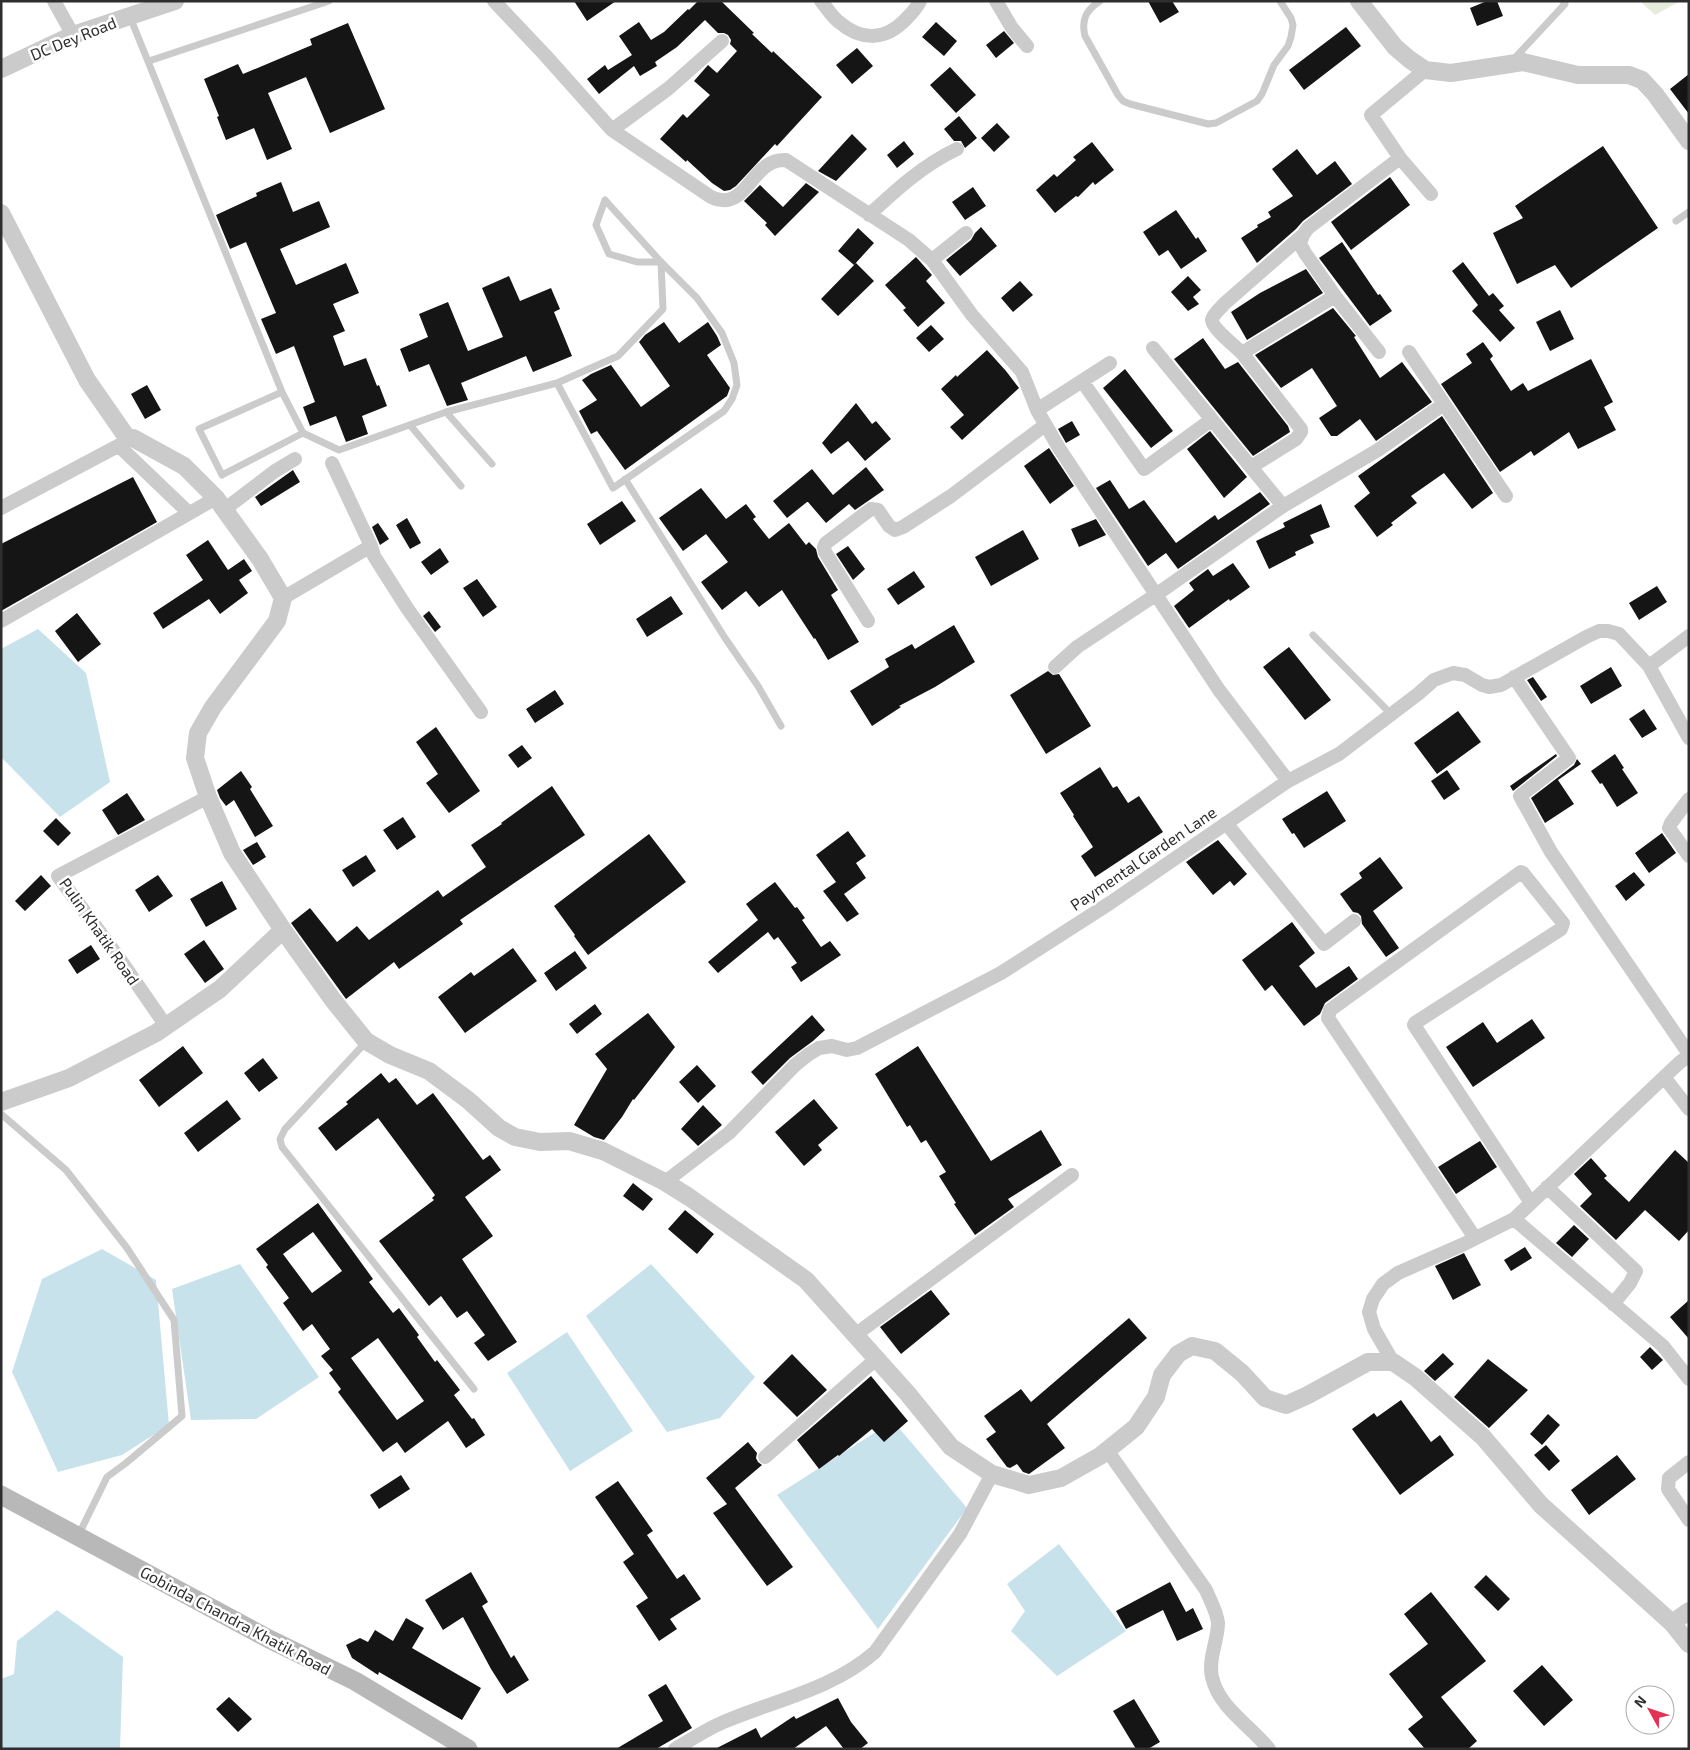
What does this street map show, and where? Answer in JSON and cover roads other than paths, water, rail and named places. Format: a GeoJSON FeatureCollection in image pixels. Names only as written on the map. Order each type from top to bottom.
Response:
{"type":"FeatureCollection","features":[{"type":"Feature","properties":{"kind":"main road","name":"Gobinda Chandra Khatik Road"},"geometry":{"type":"LineString","coordinates":[[1,1495],[268,1640],[355,1681],[468,1749]]}},
{"type":"Feature","properties":{"kind":"street"},"geometry":{"type":"LineString","coordinates":[[54,1],[73,35]]}},
{"type":"Feature","properties":{"kind":"street","name":"DC Dey Road"},"geometry":{"type":"LineString","coordinates":[[1,69],[73,35],[175,1]]}},
{"type":"Feature","properties":{"kind":"street"},"geometry":{"type":"LineString","coordinates":[[494,1],[612,130],[711,197],[720,202],[736,198],[766,165],[777,160],[786,160],[909,240],[932,260],[972,315],[1022,372],[1045,425],[1059,448],[1219,690],[1288,781]]}},
{"type":"Feature","properties":{"kind":"street"},"geometry":{"type":"LineString","coordinates":[[821,1],[838,22],[852,32],[874,37],[894,30],[917,8],[920,1]]}},
{"type":"Feature","properties":{"kind":"street"},"geometry":{"type":"LineString","coordinates":[[996,1],[1012,28],[1027,46]]}},
{"type":"Feature","properties":{"kind":"street"},"geometry":{"type":"LineString","coordinates":[[1359,1],[1396,46],[1409,59],[1425,70],[1451,73],[1523,62],[1578,75],[1629,75],[1642,80],[1655,94],[1689,141]]}},
{"type":"Feature","properties":{"kind":"street"},"geometry":{"type":"LineString","coordinates":[[612,130],[670,88],[722,41]]}},
{"type":"Feature","properties":{"kind":"street"},"geometry":{"type":"LineString","coordinates":[[1425,70],[1371,116],[1400,158],[1431,194]]}},
{"type":"Feature","properties":{"kind":"street"},"geometry":{"type":"LineString","coordinates":[[869,215],[909,179],[941,157],[957,149]]}},
{"type":"Feature","properties":{"kind":"street"},"geometry":{"type":"LineString","coordinates":[[1379,352],[1335,296],[1304,253],[1300,244],[1308,228],[1400,158]]}},
{"type":"Feature","properties":{"kind":"street"},"geometry":{"type":"LineString","coordinates":[[1,213],[87,380],[128,439],[126,442],[189,513]]}},
{"type":"Feature","properties":{"kind":"street"},"geometry":{"type":"LineString","coordinates":[[932,260],[966,233]]}},
{"type":"Feature","properties":{"kind":"street"},"geometry":{"type":"LineString","coordinates":[[1251,467],[1296,439],[1301,429],[1242,353],[1214,327],[1214,316],[1224,304],[1303,236]]}},
{"type":"Feature","properties":{"kind":"street"},"geometry":{"type":"LineString","coordinates":[[1242,353],[1335,296]]}},
{"type":"Feature","properties":{"kind":"street"},"geometry":{"type":"LineString","coordinates":[[1153,348],[1283,506]]}},
{"type":"Feature","properties":{"kind":"street"},"geometry":{"type":"LineString","coordinates":[[1409,352],[1506,496]]}},
{"type":"Feature","properties":{"kind":"street"},"geometry":{"type":"LineString","coordinates":[[1038,410],[1110,363]]}},
{"type":"Feature","properties":{"kind":"street"},"geometry":{"type":"LineString","coordinates":[[1082,381],[1144,469],[1211,420]]}},
{"type":"Feature","properties":{"kind":"street"},"geometry":{"type":"LineString","coordinates":[[1055,666],[1078,647],[1283,506],[1378,450],[1444,404]]}},
{"type":"Feature","properties":{"kind":"street"},"geometry":{"type":"LineString","coordinates":[[868,621],[825,552],[824,547],[826,543],[872,510],[878,510],[895,530],[903,527],[951,496],[1045,425]]}},
{"type":"Feature","properties":{"kind":"street"},"geometry":{"type":"LineString","coordinates":[[126,442],[184,466],[220,503],[260,559],[283,598],[278,620],[213,707],[198,733],[195,758],[208,797],[232,853],[283,930],[366,1041],[390,1055],[428,1071],[468,1100],[498,1128],[515,1137],[540,1142],[569,1141],[603,1151],[665,1182],[689,1197],[806,1280],[908,1394],[951,1447],[992,1474],[1029,1485],[1061,1478],[1108,1450],[1136,1427],[1156,1397],[1162,1374],[1178,1354],[1192,1346],[1215,1352],[1242,1373],[1265,1398],[1286,1405],[1368,1362],[1393,1362]]}},
{"type":"Feature","properties":{"kind":"street"},"geometry":{"type":"LineString","coordinates":[[1,508],[126,442]]}},
{"type":"Feature","properties":{"kind":"street"},"geometry":{"type":"LineString","coordinates":[[1,621],[189,513],[220,503],[295,459]]}},
{"type":"Feature","properties":{"kind":"street"},"geometry":{"type":"LineString","coordinates":[[332,463],[374,556],[406,608],[480,712]]}},
{"type":"Feature","properties":{"kind":"street"},"geometry":{"type":"LineString","coordinates":[[283,598],[371,546]]}},
{"type":"Feature","properties":{"kind":"street","name":"Paymental Garden Lane"},"geometry":{"type":"LineString","coordinates":[[665,1182],[729,1133],[795,1065],[809,1054],[819,1048],[832,1046],[847,1050],[857,1048],[1001,973],[1118,898],[1288,781],[1339,754],[1434,680],[1453,673],[1465,675],[1489,687],[1501,685],[1599,631],[1608,631],[1619,634],[1649,666],[1689,738]]}},
{"type":"Feature","properties":{"kind":"street"},"geometry":{"type":"LineString","coordinates":[[1649,666],[1689,636]]}},
{"type":"Feature","properties":{"kind":"street"},"geometry":{"type":"LineString","coordinates":[[1514,677],[1569,758],[1520,796],[1551,852],[1689,1055],[1514,1219],[1398,1273],[1383,1284],[1373,1298],[1370,1312],[1374,1329],[1393,1362],[1415,1377],[1483,1437],[1541,1505],[1672,1623],[1689,1644]]}},
{"type":"Feature","properties":{"kind":"street","name":"Pulin Khatik Road"},"geometry":{"type":"LineString","coordinates":[[166,1026],[119,958],[58,876],[208,797]]}},
{"type":"Feature","properties":{"kind":"street"},"geometry":{"type":"LineString","coordinates":[[1689,800],[1671,822],[1669,828],[1689,856]]}},
{"type":"Feature","properties":{"kind":"street"},"geometry":{"type":"LineString","coordinates":[[1226,823],[1324,944],[1354,921]]}},
{"type":"Feature","properties":{"kind":"street"},"geometry":{"type":"LineString","coordinates":[[1475,1238],[1328,1018],[1328,1014],[1330,1010],[1521,872],[1563,923],[1561,929],[1415,1023],[1414,1027],[1531,1203]]}},
{"type":"Feature","properties":{"kind":"street"},"geometry":{"type":"LineString","coordinates":[[1,1102],[69,1078],[166,1026],[220,989],[283,930]]}},
{"type":"Feature","properties":{"kind":"street"},"geometry":{"type":"LineString","coordinates":[[1664,1077],[1689,1109]]}},
{"type":"Feature","properties":{"kind":"street"},"geometry":{"type":"LineString","coordinates":[[855,1335],[1072,1175]]}},
{"type":"Feature","properties":{"kind":"street"},"geometry":{"type":"LineString","coordinates":[[1547,1188],[1636,1271],[1630,1283],[1613,1304]]}},
{"type":"Feature","properties":{"kind":"street"},"geometry":{"type":"LineString","coordinates":[[1514,1219],[1663,1346],[1689,1379]]}},
{"type":"Feature","properties":{"kind":"street"},"geometry":{"type":"LineString","coordinates":[[765,1457],[876,1359]]}},
{"type":"Feature","properties":{"kind":"street"},"geometry":{"type":"LineString","coordinates":[[1108,1450],[1206,1590],[1218,1622],[1211,1676],[1218,1694],[1227,1706],[1269,1749]]}},
{"type":"Feature","properties":{"kind":"street"},"geometry":{"type":"LineString","coordinates":[[1689,1462],[1670,1478],[1668,1489],[1689,1520]]}},
{"type":"Feature","properties":{"kind":"street"},"geometry":{"type":"LineString","coordinates":[[675,1749],[724,1722],[807,1692],[860,1666],[875,1652],[960,1534],[992,1474]]}},
{"type":"Feature","properties":{"kind":"street"},"geometry":{"type":"LineString","coordinates":[[1672,1623],[1689,1612]]}},
{"type":"Feature","properties":{"kind":"lane"},"geometry":{"type":"LineString","coordinates":[[149,61],[329,1]]}},
{"type":"Feature","properties":{"kind":"lane"},"geometry":{"type":"LineString","coordinates":[[1100,1],[1084,17],[1085,36],[1123,101],[1208,124],[1216,123],[1257,101],[1262,94],[1274,65],[1288,46],[1291,36],[1291,18],[1280,1]]}},
{"type":"Feature","properties":{"kind":"lane"},"geometry":{"type":"LineString","coordinates":[[1510,64],[1566,2]]}},
{"type":"Feature","properties":{"kind":"lane"},"geometry":{"type":"LineString","coordinates":[[130,16],[282,392],[303,433],[339,450],[446,412],[557,383],[618,356],[663,309],[660,262]]}},
{"type":"Feature","properties":{"kind":"lane"},"geometry":{"type":"LineString","coordinates":[[557,383],[613,488],[724,411],[732,400],[738,385],[734,363],[722,333],[697,298],[660,262],[605,200],[596,225],[609,254],[637,262],[660,262]]}},
{"type":"Feature","properties":{"kind":"lane"},"geometry":{"type":"LineString","coordinates":[[1676,221],[1689,212]]}},
{"type":"Feature","properties":{"kind":"lane"},"geometry":{"type":"LineString","coordinates":[[282,392],[199,429],[222,475],[303,433]]}},
{"type":"Feature","properties":{"kind":"lane"},"geometry":{"type":"LineString","coordinates":[[446,412],[492,464]]}},
{"type":"Feature","properties":{"kind":"lane"},"geometry":{"type":"LineString","coordinates":[[410,425],[460,486]]}},
{"type":"Feature","properties":{"kind":"lane"},"geometry":{"type":"LineString","coordinates":[[625,479],[725,638],[758,686],[781,726]]}},
{"type":"Feature","properties":{"kind":"lane"},"geometry":{"type":"LineString","coordinates":[[1313,635],[1391,714]]}},
{"type":"Feature","properties":{"kind":"lane"},"geometry":{"type":"LineString","coordinates":[[366,1041],[285,1128],[280,1139],[282,1147],[474,1389]]}},
{"type":"Feature","properties":{"kind":"lane"},"geometry":{"type":"LineString","coordinates":[[1,1114],[66,1170],[127,1248],[174,1320],[182,1416],[107,1477],[77,1537]]}},
{"type":"Feature","properties":{"kind":"water"},"geometry":{"type":"Polygon","coordinates":[[[38,629],[86,673],[110,782],[60,817],[1,757],[1,649],[38,629]]]}},
{"type":"Feature","properties":{"kind":"water"},"geometry":{"type":"Polygon","coordinates":[[[102,1249],[156,1280],[169,1425],[122,1455],[58,1472],[12,1372],[42,1279],[102,1249]]]}},
{"type":"Feature","properties":{"kind":"water"},"geometry":{"type":"Polygon","coordinates":[[[240,1264],[319,1377],[256,1419],[191,1420],[172,1289],[240,1264]]]}},
{"type":"Feature","properties":{"kind":"water"},"geometry":{"type":"Polygon","coordinates":[[[651,1264],[755,1377],[720,1418],[667,1432],[586,1316],[651,1264]]]}},
{"type":"Feature","properties":{"kind":"water"},"geometry":{"type":"Polygon","coordinates":[[[567,1332],[633,1431],[570,1471],[507,1373],[567,1332]]]}},
{"type":"Feature","properties":{"kind":"water"},"geometry":{"type":"Polygon","coordinates":[[[893,1421],[967,1508],[878,1629],[777,1495],[893,1421]]]}},
{"type":"Feature","properties":{"kind":"water"},"geometry":{"type":"Polygon","coordinates":[[[1059,1544],[1126,1631],[1057,1676],[1011,1631],[1025,1611],[1007,1584],[1059,1544]]]}},
{"type":"Feature","properties":{"kind":"water"},"geometry":{"type":"Polygon","coordinates":[[[57,1610],[123,1657],[120,1749],[1,1749],[1,1679],[14,1674],[17,1641],[57,1610]]]}}]}
